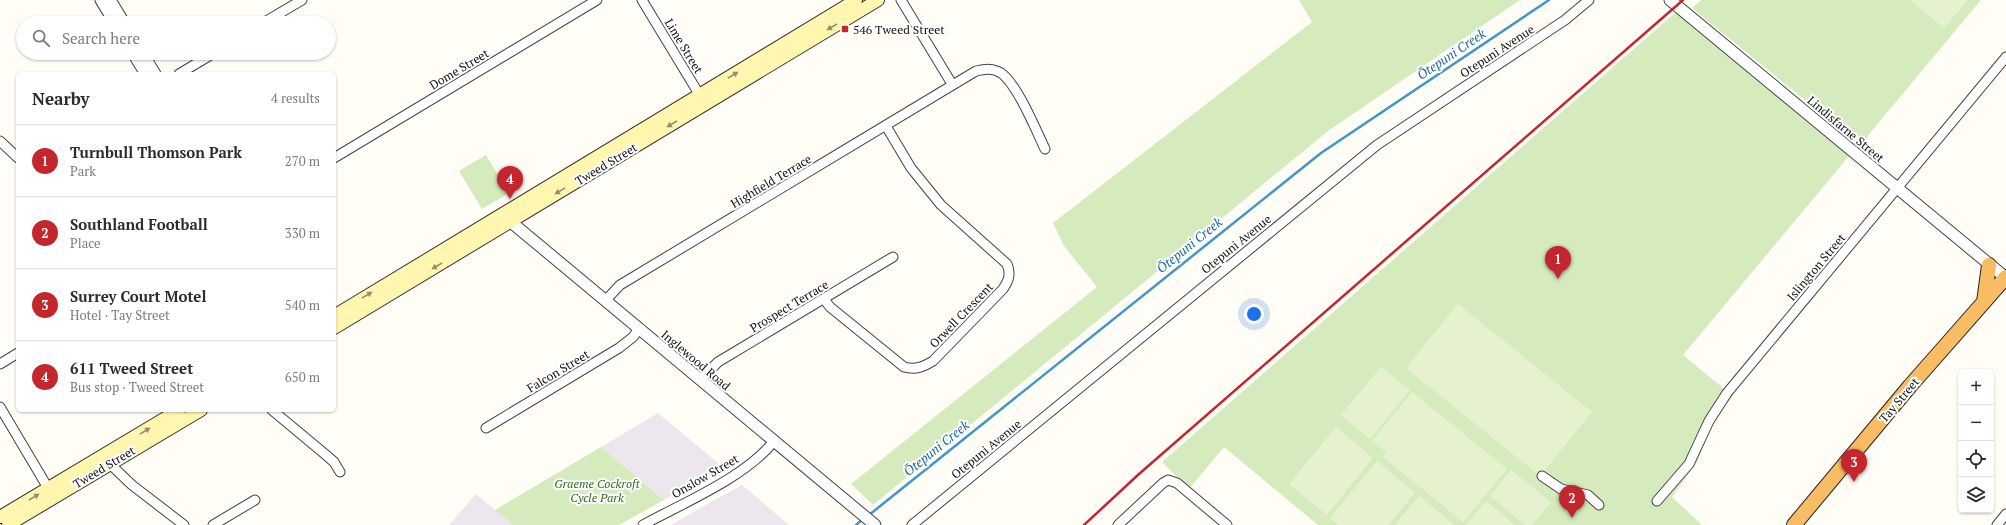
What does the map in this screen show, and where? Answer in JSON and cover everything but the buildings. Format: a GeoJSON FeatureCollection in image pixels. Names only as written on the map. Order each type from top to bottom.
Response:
{"type":"FeatureCollection","features":[{"type":"Feature","properties":{"kind":"highway"},"geometry":{"type":"LineString","coordinates":[[1984,302],[1989,265]]}},
{"type":"Feature","properties":{"kind":"highway","name":"Tay Street"},"geometry":{"type":"LineString","coordinates":[[1796,524],[1910,386],[2006,278]]}},
{"type":"Feature","properties":{"kind":"main road","name":"Tweed Street"},"geometry":{"type":"LineString","coordinates":[[336,327],[449,253],[702,99],[856,0]]}},
{"type":"Feature","properties":{"kind":"main road","name":"Tweed Street"},"geometry":{"type":"LineString","coordinates":[[702,99],[878,0]]}},
{"type":"Feature","properties":{"kind":"main road","name":"Tweed Street"},"geometry":{"type":"LineString","coordinates":[[336,315],[449,253]]}},
{"type":"Feature","properties":{"kind":"main road","name":"Tweed Street"},"geometry":{"type":"LineString","coordinates":[[8,525],[51,493],[176,412]]}},
{"type":"Feature","properties":{"kind":"main road","name":"Tweed Street"},"geometry":{"type":"LineString","coordinates":[[0,517],[110,464],[198,412]]}},
{"type":"Feature","properties":{"kind":"street"},"geometry":{"type":"LineString","coordinates":[[101,0],[111,16]]}},
{"type":"Feature","properties":{"kind":"street"},"geometry":{"type":"LineString","coordinates":[[110,0],[120,16]]}},
{"type":"Feature","properties":{"kind":"street"},"geometry":{"type":"LineString","coordinates":[[276,16],[302,0]]}},
{"type":"Feature","properties":{"kind":"street","name":"Dome Street"},"geometry":{"type":"LineString","coordinates":[[336,157],[596,0]]}},
{"type":"Feature","properties":{"kind":"street","name":"Lime Street"},"geometry":{"type":"LineString","coordinates":[[642,0],[702,99]]}},
{"type":"Feature","properties":{"kind":"street"},"geometry":{"type":"LineString","coordinates":[[901,0],[952,84]]}},
{"type":"Feature","properties":{"kind":"street","name":"Otepuni Avenue"},"geometry":{"type":"LineString","coordinates":[[912,525],[1376,145],[1566,20],[1589,0]]}},
{"type":"Feature","properties":{"kind":"street","name":"Lindisfarne Street"},"geometry":{"type":"LineString","coordinates":[[1670,0],[2006,278]]}},
{"type":"Feature","properties":{"kind":"street","name":"Islington Street"},"geometry":{"type":"LineString","coordinates":[[1657,500],[1689,464],[1709,421],[1727,393],[2006,57]]}},
{"type":"Feature","properties":{"kind":"street"},"geometry":{"type":"LineString","coordinates":[[137,60],[145,72]]}},
{"type":"Feature","properties":{"kind":"street"},"geometry":{"type":"LineString","coordinates":[[146,60],[154,72]]}},
{"type":"Feature","properties":{"kind":"street"},"geometry":{"type":"LineString","coordinates":[[182,72],[202,60]]}},
{"type":"Feature","properties":{"kind":"street","name":"Highfield Terrace"},"geometry":{"type":"LineString","coordinates":[[605,300],[620,285],[886,126],[952,84],[976,71],[985,69],[1000,72],[1012,86],[1045,149]]}},
{"type":"Feature","properties":{"kind":"street","name":"Orwell Crescent"},"geometry":{"type":"LineString","coordinates":[[824,299],[830,307],[904,367],[912,369],[922,367],[933,361],[1003,289],[1009,279],[1010,274],[1007,264],[941,206],[911,168],[886,126]]}},
{"type":"Feature","properties":{"kind":"street"},"geometry":{"type":"LineString","coordinates":[[0,141],[16,156]]}},
{"type":"Feature","properties":{"kind":"street","name":"Inglewood Road"},"geometry":{"type":"LineString","coordinates":[[506,218],[870,521]]}},
{"type":"Feature","properties":{"kind":"street","name":"Prospect Terrace"},"geometry":{"type":"LineString","coordinates":[[700,380],[718,362],[893,257]]}},
{"type":"Feature","properties":{"kind":"street","name":"Falcon Street"},"geometry":{"type":"LineString","coordinates":[[486,428],[619,348],[633,338],[639,330]]}},
{"type":"Feature","properties":{"kind":"street"},"geometry":{"type":"LineString","coordinates":[[0,364],[16,354]]}},
{"type":"Feature","properties":{"kind":"street"},"geometry":{"type":"LineString","coordinates":[[0,407],[51,493]]}},
{"type":"Feature","properties":{"kind":"street"},"geometry":{"type":"LineString","coordinates":[[274,412],[334,462],[340,472]]}},
{"type":"Feature","properties":{"kind":"street","name":"Onslow Street"},"geometry":{"type":"LineString","coordinates":[[643,525],[732,476],[766,451],[774,441]]}},
{"type":"Feature","properties":{"kind":"street"},"geometry":{"type":"LineString","coordinates":[[110,464],[132,485],[184,525]]}},
{"type":"Feature","properties":{"kind":"street"},"geometry":{"type":"LineString","coordinates":[[1542,476],[1561,489],[1588,495],[1599,505]]}},
{"type":"Feature","properties":{"kind":"street"},"geometry":{"type":"LineString","coordinates":[[1118,525],[1168,480],[1177,483],[1227,525]]}},
{"type":"Feature","properties":{"kind":"street"},"geometry":{"type":"LineString","coordinates":[[213,525],[255,500]]}},
{"type":"Feature","properties":{"kind":"street"},"geometry":{"type":"LineString","coordinates":[[1997,525],[2006,514]]}},
{"type":"Feature","properties":{"kind":"shaded area"},"geometry":{"type":"Polygon","coordinates":[[[658,413],[724,468],[664,500],[601,447],[658,413]]]}},
{"type":"Feature","properties":{"kind":"shaded area"},"geometry":{"type":"Polygon","coordinates":[[[742,485],[789,525],[671,525],[704,506],[742,485]]]}},
{"type":"Feature","properties":{"kind":"shaded area"},"geometry":{"type":"Polygon","coordinates":[[[476,494],[513,525],[449,525],[476,494]]]}},
{"type":"Feature","properties":{"kind":"green space"},"geometry":{"type":"Polygon","coordinates":[[[1299,0],[1520,0],[1328,131],[873,505],[851,484],[1097,287],[1064,246],[1053,223],[1312,22],[1299,0]]]}},
{"type":"Feature","properties":{"kind":"green space"},"geometry":{"type":"Polygon","coordinates":[[[1701,0],[1981,0],[1860,145],[1692,8],[1701,0]]]}},
{"type":"Feature","properties":{"kind":"green space"},"geometry":{"type":"Polygon","coordinates":[[[1910,0],[1968,0],[1944,28],[1910,0]]]}},
{"type":"Feature","properties":{"kind":"green space"},"geometry":{"type":"Polygon","coordinates":[[[1676,12],[1849,156],[1683,355],[1733,396],[1714,419],[1697,462],[1672,497],[1702,525],[1318,525],[1224,447],[1189,489],[1162,462],[1676,12]]]}},
{"type":"Feature","properties":{"kind":"green space"},"geometry":{"type":"Polygon","coordinates":[[[486,155],[509,193],[482,209],[459,171],[486,155]]]}},
{"type":"Feature","properties":{"kind":"green space"},"geometry":{"type":"Polygon","coordinates":[[[1458,304],[1592,412],[1540,476],[1406,368],[1458,304]]]}},
{"type":"Feature","properties":{"kind":"green space"},"geometry":{"type":"Polygon","coordinates":[[[1381,367],[1410,390],[1370,439],[1341,415],[1381,367]]]}},
{"type":"Feature","properties":{"kind":"green space"},"geometry":{"type":"Polygon","coordinates":[[[1412,392],[1507,469],[1463,522],[1383,457],[1386,452],[1372,441],[1412,392]]]}},
{"type":"Feature","properties":{"kind":"green space"},"geometry":{"type":"Polygon","coordinates":[[[1336,427],[1373,458],[1327,515],[1289,484],[1336,427]]]}},
{"type":"Feature","properties":{"kind":"green space","name":"Graeme Cockroft Cycle Park"},"geometry":{"type":"Polygon","coordinates":[[[601,447],[664,500],[619,525],[513,525],[495,510],[601,447]]]}},
{"type":"Feature","properties":{"kind":"green space"},"geometry":{"type":"Polygon","coordinates":[[[1377,461],[1415,493],[1388,525],[1339,525],[1330,518],[1377,461]]]}},
{"type":"Feature","properties":{"kind":"green space"},"geometry":{"type":"Polygon","coordinates":[[[1511,470],[1551,502],[1532,525],[1525,525],[1490,496],[1511,470]]]}},
{"type":"Feature","properties":{"kind":"green space"},"geometry":{"type":"Polygon","coordinates":[[[1419,496],[1454,525],[1395,525],[1419,496]]]}},
{"type":"Feature","properties":{"kind":"green space"},"geometry":{"type":"Polygon","coordinates":[[[1486,501],[1515,525],[1466,525],[1486,501]]]}},
{"type":"Feature","properties":{"kind":"waterway","name":"Ōtepuni Creek"},"geometry":{"type":"LineString","coordinates":[[869,515],[1321,153],[1549,0]]}},
{"type":"Feature","properties":{"kind":"waterway","name":"Ōtepuni Creek"},"geometry":{"type":"LineString","coordinates":[[856,525],[863,519]]}},
{"type":"Feature","properties":{"kind":"railway"},"geometry":{"type":"LineString","coordinates":[[1084,525],[1139,474],[1683,0]]}},
{"type":"Feature","properties":{"kind":"place","name":"546 Tweed Street"},"geometry":{"type":"Point","coordinates":[845,29]}},
{"type":"Feature","properties":{"kind":"place","name":"611 Tweed Street"},"geometry":{"type":"Point","coordinates":[510,199]}},
{"type":"Feature","properties":{"kind":"place","name":"Turnbull Thomson Park"},"geometry":{"type":"Point","coordinates":[1558,279]}},
{"type":"Feature","properties":{"kind":"place","name":"Surrey Court Motel"},"geometry":{"type":"Point","coordinates":[1854,482]}},
{"type":"Feature","properties":{"kind":"place","name":"Southland Football"},"geometry":{"type":"Point","coordinates":[1572,518]}}]}
